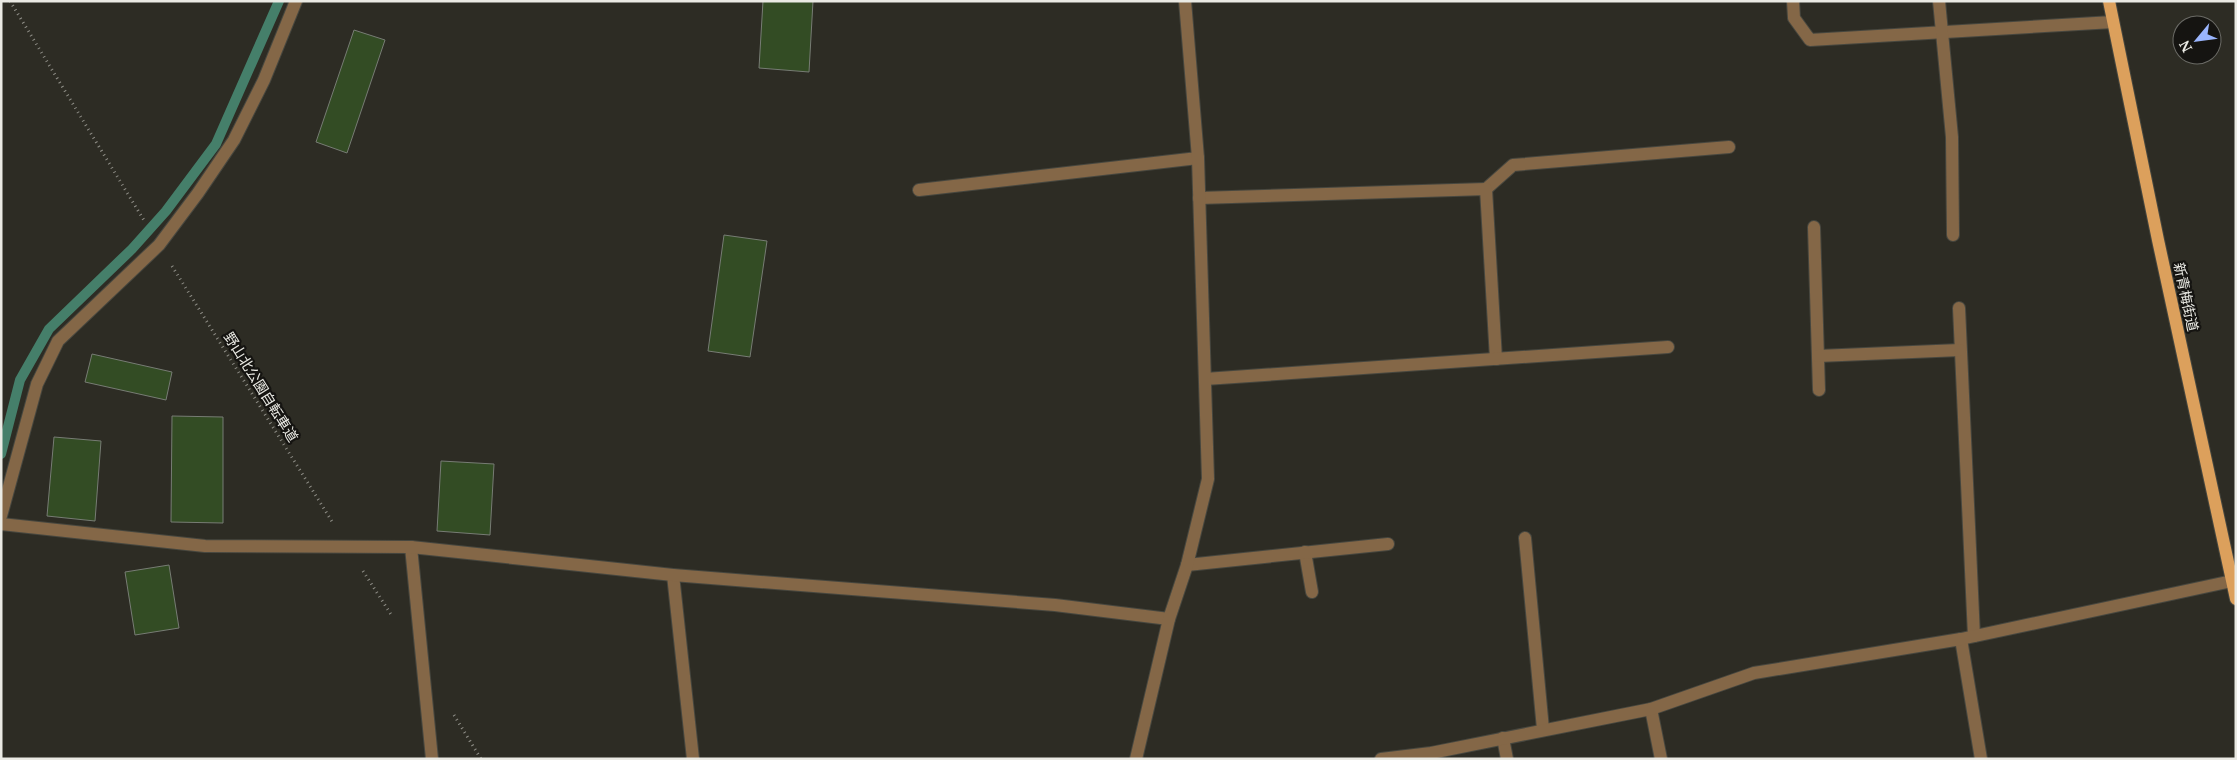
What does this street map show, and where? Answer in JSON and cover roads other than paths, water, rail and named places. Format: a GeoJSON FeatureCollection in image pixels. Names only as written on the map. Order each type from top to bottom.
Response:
{"type":"FeatureCollection","features":[{"type":"Feature","properties":{"kind":"main road","name":"新青梅街道"},"geometry":{"type":"LineString","coordinates":[[2109,1],[2158,240],[2234,581],[2236,599]]}},
{"type":"Feature","properties":{"kind":"street"},"geometry":{"type":"LineString","coordinates":[[1,516],[37,384],[58,341],[159,245],[198,193],[234,140],[264,80],[296,1]]}},
{"type":"Feature","properties":{"kind":"street"},"geometry":{"type":"LineString","coordinates":[[1136,759],[1169,619],[1186,565],[1208,479],[1198,158],[1185,1]]}},
{"type":"Feature","properties":{"kind":"street"},"geometry":{"type":"LineString","coordinates":[[1793,1],[1794,18],[1810,40],[2114,22]]}},
{"type":"Feature","properties":{"kind":"street"},"geometry":{"type":"LineString","coordinates":[[1939,1],[1952,137],[1953,234]]}},
{"type":"Feature","properties":{"kind":"street"},"geometry":{"type":"LineString","coordinates":[[1199,198],[1486,189],[1513,165],[1729,147]]}},
{"type":"Feature","properties":{"kind":"street"},"geometry":{"type":"LineString","coordinates":[[919,190],[1198,158]]}},
{"type":"Feature","properties":{"kind":"street"},"geometry":{"type":"LineString","coordinates":[[1486,189],[1496,359]]}},
{"type":"Feature","properties":{"kind":"street"},"geometry":{"type":"LineString","coordinates":[[1814,227],[1819,390]]}},
{"type":"Feature","properties":{"kind":"street"},"geometry":{"type":"LineString","coordinates":[[1959,308],[1974,636]]}},
{"type":"Feature","properties":{"kind":"street"},"geometry":{"type":"LineString","coordinates":[[1205,379],[1668,348]]}},
{"type":"Feature","properties":{"kind":"street"},"geometry":{"type":"LineString","coordinates":[[1818,356],[1960,350]]}},
{"type":"Feature","properties":{"kind":"street"},"geometry":{"type":"LineString","coordinates":[[1,524],[205,546],[412,547],[674,575],[1055,605],[1169,619]]}},
{"type":"Feature","properties":{"kind":"street"},"geometry":{"type":"LineString","coordinates":[[1525,538],[1543,729]]}},
{"type":"Feature","properties":{"kind":"street"},"geometry":{"type":"LineString","coordinates":[[1186,565],[1388,544]]}},
{"type":"Feature","properties":{"kind":"street"},"geometry":{"type":"LineString","coordinates":[[412,547],[432,759]]}},
{"type":"Feature","properties":{"kind":"street"},"geometry":{"type":"LineString","coordinates":[[1305,552],[1312,592]]}},
{"type":"Feature","properties":{"kind":"street"},"geometry":{"type":"LineString","coordinates":[[674,575],[694,759]]}},
{"type":"Feature","properties":{"kind":"street"},"geometry":{"type":"LineString","coordinates":[[1381,759],[1431,756],[1543,729],[1651,709],[1754,673],[1961,639],[2234,581]]}},
{"type":"Feature","properties":{"kind":"street"},"geometry":{"type":"LineString","coordinates":[[1961,639],[1981,759]]}},
{"type":"Feature","properties":{"kind":"street"},"geometry":{"type":"LineString","coordinates":[[1651,709],[1661,759]]}},
{"type":"Feature","properties":{"kind":"street"},"geometry":{"type":"LineString","coordinates":[[1503,738],[1507,759]]}},
{"type":"Feature","properties":{"kind":"waterway"},"geometry":{"type":"LineString","coordinates":[[1,454],[20,380],[49,329],[132,249],[166,211],[216,144],[279,1]]}}]}
